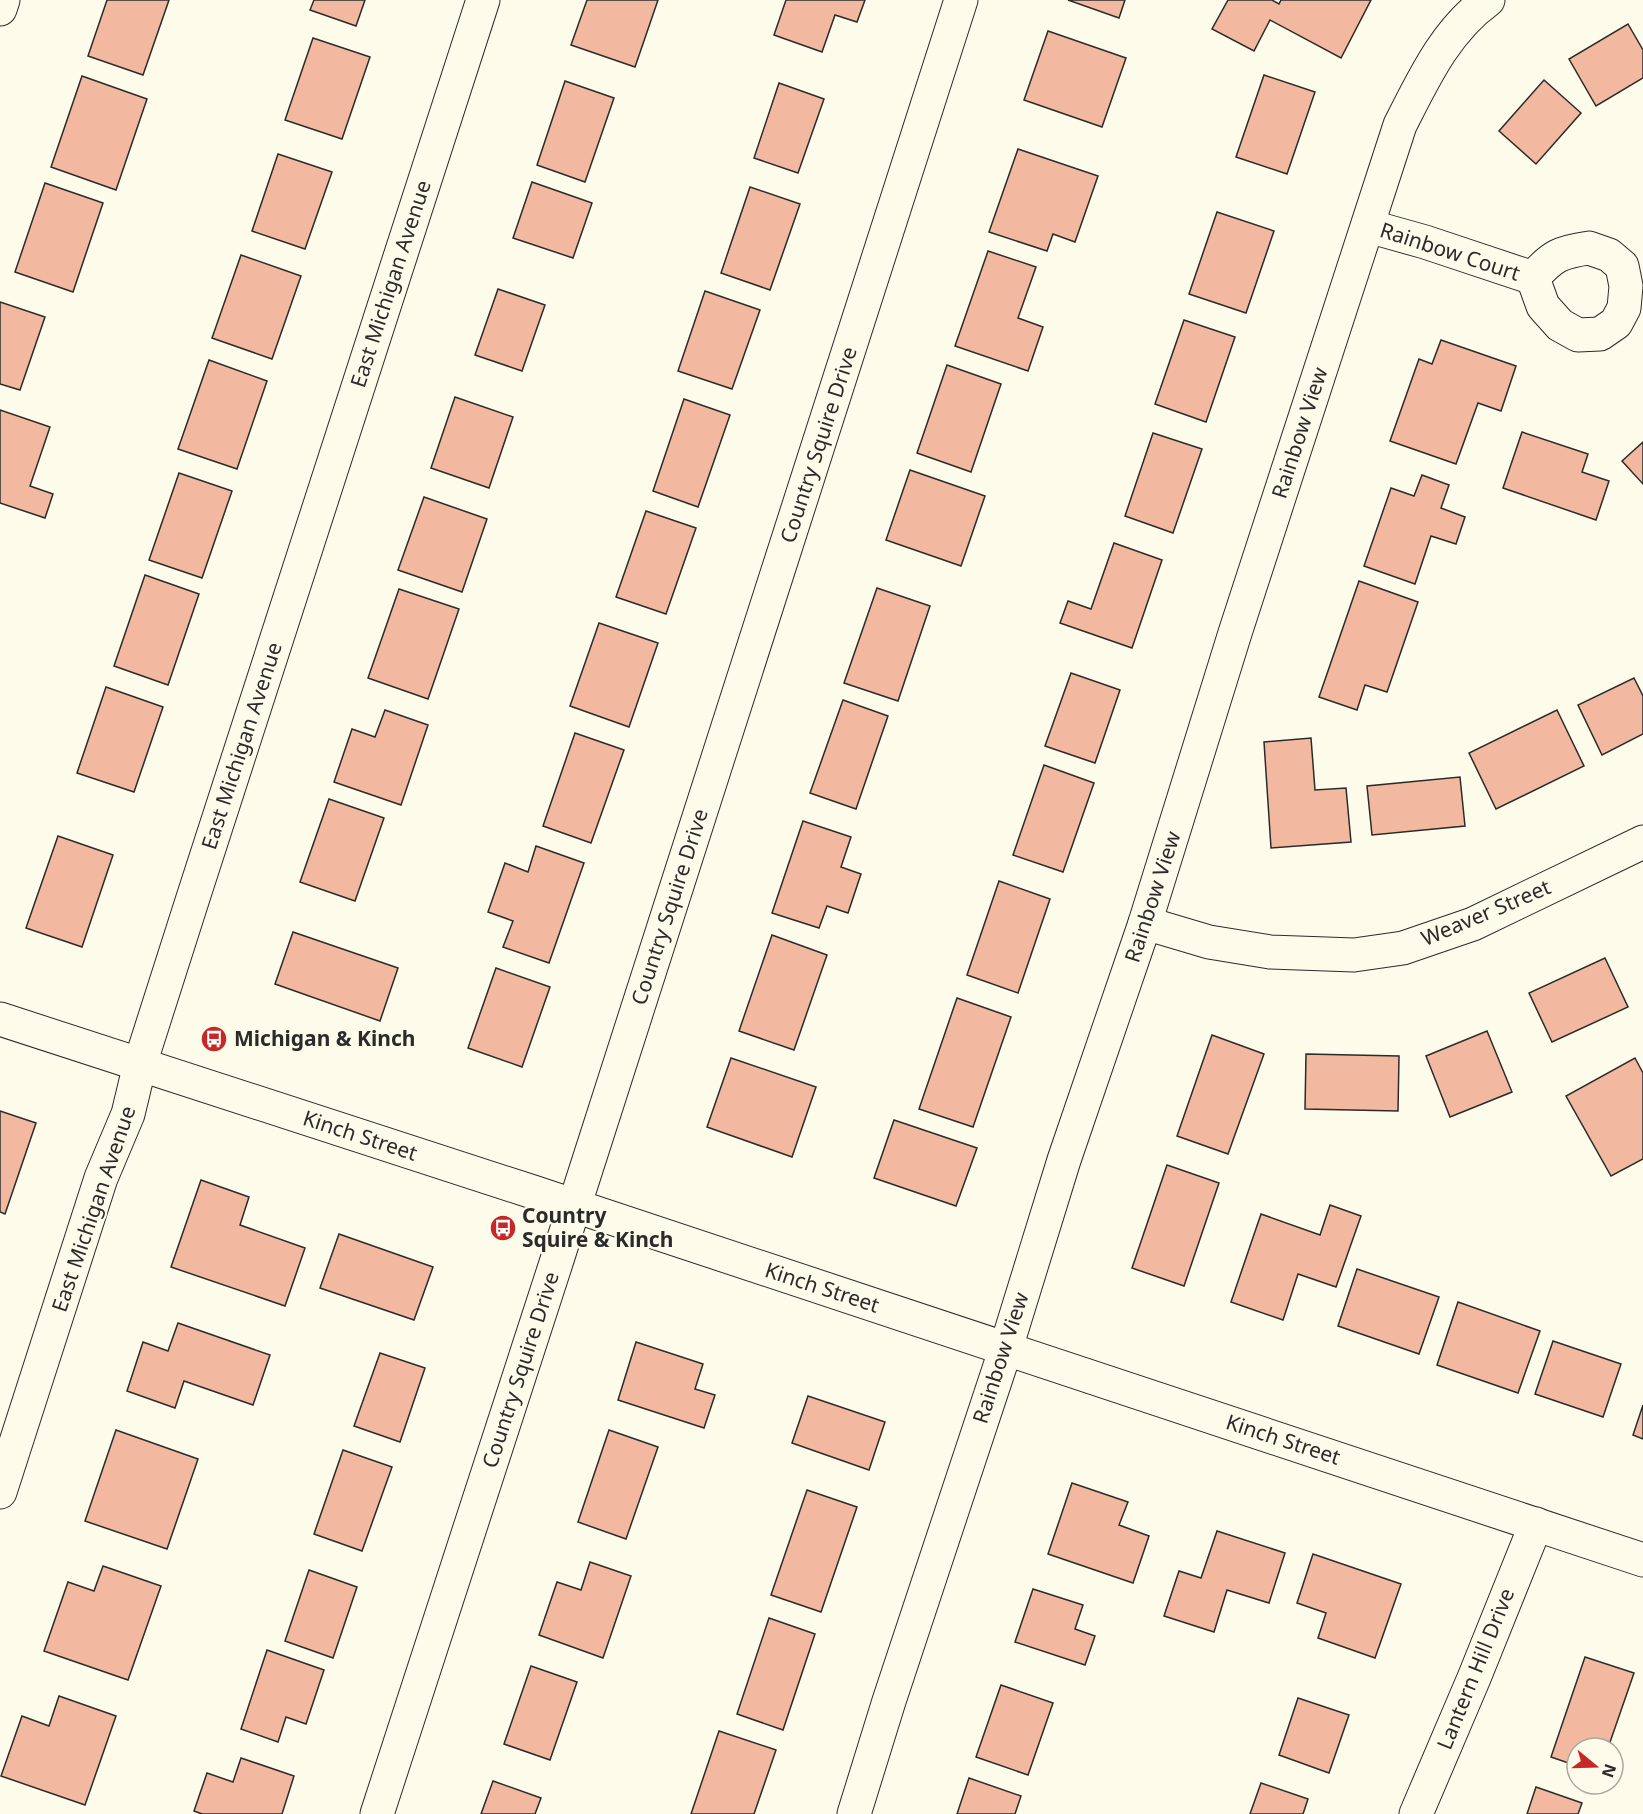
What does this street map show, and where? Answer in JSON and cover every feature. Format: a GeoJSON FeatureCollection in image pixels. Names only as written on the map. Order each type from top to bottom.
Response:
{"type":"FeatureCollection","features":[{"type":"Feature","properties":{"kind":"street"},"geometry":{"type":"LineString","coordinates":[[0,9],[3,0]]}},
{"type":"Feature","properties":{"kind":"street","name":"East Michigan Avenue"},"geometry":{"type":"LineString","coordinates":[[0,1492],[101,1178],[128,1114],[140,1064],[483,0]]}},
{"type":"Feature","properties":{"kind":"street","name":"Country Squire Drive"},"geometry":{"type":"LineString","coordinates":[[377,1814],[961,0]]}},
{"type":"Feature","properties":{"kind":"street","name":"Rainbow View"},"geometry":{"type":"LineString","coordinates":[[854,1814],[1064,1160],[1145,923],[1235,633],[1400,125],[1433,61],[1453,34],[1488,0]]}},
{"type":"Feature","properties":{"kind":"street","name":"Rainbow Court"},"geometry":{"type":"LineString","coordinates":[[1368,226],[1425,242],[1533,278]]}},
{"type":"Feature","properties":{"kind":"street","name":"Weaver Street"},"geometry":{"type":"LineString","coordinates":[[1145,923],[1209,942],[1270,952],[1354,955],[1403,948],[1473,924],[1643,842]]}},
{"type":"Feature","properties":{"kind":"street","name":"Kinch Street"},"geometry":{"type":"LineString","coordinates":[[0,1019],[574,1206],[1643,1560]]}},
{"type":"Feature","properties":{"kind":"street","name":"Lantern Hill Drive"},"geometry":{"type":"LineString","coordinates":[[1416,1814],[1536,1524]]}},
{"type":"Feature","properties":{"kind":"building"},"geometry":{"type":"Polygon","coordinates":[[[107,0],[169,0],[143,75],[88,56],[107,0]]]}},
{"type":"Feature","properties":{"kind":"building"},"geometry":{"type":"Polygon","coordinates":[[[314,0],[365,0],[356,26],[310,10],[314,0]]]}},
{"type":"Feature","properties":{"kind":"building"},"geometry":{"type":"Polygon","coordinates":[[[587,0],[658,0],[635,67],[571,45],[587,0]]]}},
{"type":"Feature","properties":{"kind":"building"},"geometry":{"type":"Polygon","coordinates":[[[786,0],[865,0],[857,22],[835,15],[822,52],[774,35],[786,0]]]}},
{"type":"Feature","properties":{"kind":"building"},"geometry":{"type":"Polygon","coordinates":[[[1068,0],[1125,0],[1119,18],[1068,0]]]}},
{"type":"Feature","properties":{"kind":"building"},"geometry":{"type":"Polygon","coordinates":[[[1228,0],[1272,0],[1279,4],[1281,0],[1371,0],[1341,58],[1270,20],[1254,51],[1212,29],[1228,0]]]}},
{"type":"Feature","properties":{"kind":"building"},"geometry":{"type":"Polygon","coordinates":[[[1628,24],[1643,50],[1643,78],[1596,106],[1569,59],[1628,24]]]}},
{"type":"Feature","properties":{"kind":"building"},"geometry":{"type":"Polygon","coordinates":[[[1048,31],[1126,58],[1102,127],[1024,100],[1048,31]]]}},
{"type":"Feature","properties":{"kind":"building"},"geometry":{"type":"Polygon","coordinates":[[[313,38],[370,57],[342,139],[285,120],[313,38]]]}},
{"type":"Feature","properties":{"kind":"building"},"geometry":{"type":"Polygon","coordinates":[[[1264,75],[1315,92],[1287,174],[1236,157],[1264,75]]]}},
{"type":"Feature","properties":{"kind":"building"},"geometry":{"type":"Polygon","coordinates":[[[82,76],[147,99],[116,190],[51,167],[82,76]]]}},
{"type":"Feature","properties":{"kind":"building"},"geometry":{"type":"Polygon","coordinates":[[[1544,80],[1581,113],[1536,164],[1499,131],[1544,80]]]}},
{"type":"Feature","properties":{"kind":"building"},"geometry":{"type":"Polygon","coordinates":[[[565,81],[614,98],[585,182],[537,165],[565,81]]]}},
{"type":"Feature","properties":{"kind":"building"},"geometry":{"type":"Polygon","coordinates":[[[779,83],[824,99],[798,173],[754,158],[779,83]]]}},
{"type":"Feature","properties":{"kind":"building"},"geometry":{"type":"Polygon","coordinates":[[[1018,149],[1098,176],[1075,242],[1053,234],[1047,251],[989,232],[1018,149]]]}},
{"type":"Feature","properties":{"kind":"building"},"geometry":{"type":"Polygon","coordinates":[[[278,154],[332,172],[305,249],[252,231],[278,154]]]}},
{"type":"Feature","properties":{"kind":"building"},"geometry":{"type":"Polygon","coordinates":[[[532,182],[592,203],[573,258],[513,238],[532,182]]]}},
{"type":"Feature","properties":{"kind":"building"},"geometry":{"type":"Polygon","coordinates":[[[45,183],[103,203],[73,292],[15,272],[45,183]]]}},
{"type":"Feature","properties":{"kind":"building"},"geometry":{"type":"Polygon","coordinates":[[[750,187],[800,204],[770,290],[721,273],[750,187]]]}},
{"type":"Feature","properties":{"kind":"building"},"geometry":{"type":"Polygon","coordinates":[[[1217,212],[1274,231],[1246,313],[1189,294],[1217,212]]]}},
{"type":"Feature","properties":{"kind":"building"},"geometry":{"type":"Polygon","coordinates":[[[988,251],[1036,267],[1018,318],[1043,327],[1028,371],[955,346],[988,251]]]}},
{"type":"Feature","properties":{"kind":"building"},"geometry":{"type":"Polygon","coordinates":[[[241,255],[301,276],[272,359],[212,338],[241,255]]]}},
{"type":"Feature","properties":{"kind":"building"},"geometry":{"type":"Polygon","coordinates":[[[498,289],[545,305],[522,371],[475,355],[498,289]]]}},
{"type":"Feature","properties":{"kind":"building"},"geometry":{"type":"Polygon","coordinates":[[[705,291],[760,310],[732,389],[678,371],[705,291]]]}},
{"type":"Feature","properties":{"kind":"building"},"geometry":{"type":"Polygon","coordinates":[[[0,302],[45,317],[20,390],[0,384],[0,302]]]}},
{"type":"Feature","properties":{"kind":"building"},"geometry":{"type":"Polygon","coordinates":[[[1184,320],[1235,337],[1206,422],[1155,404],[1184,320]]]}},
{"type":"Feature","properties":{"kind":"building"},"geometry":{"type":"Polygon","coordinates":[[[1441,340],[1516,366],[1501,411],[1478,403],[1456,464],[1390,441],[1419,359],[1432,364],[1441,340]]]}},
{"type":"Feature","properties":{"kind":"building"},"geometry":{"type":"Polygon","coordinates":[[[209,360],[267,381],[237,469],[178,449],[209,360]]]}},
{"type":"Feature","properties":{"kind":"building"},"geometry":{"type":"Polygon","coordinates":[[[947,365],[1001,384],[971,472],[917,453],[947,365]]]}},
{"type":"Feature","properties":{"kind":"building"},"geometry":{"type":"Polygon","coordinates":[[[455,397],[513,417],[489,488],[431,468],[455,397]]]}},
{"type":"Feature","properties":{"kind":"building"},"geometry":{"type":"Polygon","coordinates":[[[684,399],[730,415],[698,507],[653,491],[684,399]]]}},
{"type":"Feature","properties":{"kind":"building"},"geometry":{"type":"Polygon","coordinates":[[[0,410],[50,427],[30,486],[53,494],[45,518],[0,503],[0,410]]]}},
{"type":"Feature","properties":{"kind":"building"},"geometry":{"type":"Polygon","coordinates":[[[1522,432],[1588,454],[1582,472],[1609,481],[1596,520],[1503,488],[1522,432]]]}},
{"type":"Feature","properties":{"kind":"building"},"geometry":{"type":"Polygon","coordinates":[[[1153,433],[1202,449],[1173,533],[1125,516],[1153,433]]]}},
{"type":"Feature","properties":{"kind":"building"},"geometry":{"type":"Polygon","coordinates":[[[1643,442],[1643,484],[1622,461],[1643,442]]]}},
{"type":"Feature","properties":{"kind":"building"},"geometry":{"type":"Polygon","coordinates":[[[910,470],[985,496],[961,566],[886,540],[910,470]]]}},
{"type":"Feature","properties":{"kind":"building"},"geometry":{"type":"Polygon","coordinates":[[[179,473],[232,491],[202,578],[149,560],[179,473]]]}},
{"type":"Feature","properties":{"kind":"building"},"geometry":{"type":"Polygon","coordinates":[[[1422,475],[1449,485],[1441,508],[1465,517],[1456,544],[1431,536],[1415,584],[1364,566],[1391,488],[1414,496],[1422,475]]]}},
{"type":"Feature","properties":{"kind":"building"},"geometry":{"type":"Polygon","coordinates":[[[424,497],[487,519],[462,592],[398,570],[424,497]]]}},
{"type":"Feature","properties":{"kind":"building"},"geometry":{"type":"Polygon","coordinates":[[[646,511],[696,528],[666,614],[616,597],[646,511]]]}},
{"type":"Feature","properties":{"kind":"building"},"geometry":{"type":"Polygon","coordinates":[[[1114,543],[1162,560],[1132,648],[1060,623],[1068,601],[1091,609],[1114,543]]]}},
{"type":"Feature","properties":{"kind":"building"},"geometry":{"type":"Polygon","coordinates":[[[145,575],[199,594],[168,685],[114,666],[145,575]]]}},
{"type":"Feature","properties":{"kind":"building"},"geometry":{"type":"Polygon","coordinates":[[[1359,581],[1418,602],[1387,692],[1365,685],[1357,710],[1319,697],[1359,581]]]}},
{"type":"Feature","properties":{"kind":"building"},"geometry":{"type":"Polygon","coordinates":[[[877,588],[930,606],[898,701],[844,683],[877,588]]]}},
{"type":"Feature","properties":{"kind":"building"},"geometry":{"type":"Polygon","coordinates":[[[399,589],[459,609],[428,699],[368,678],[399,589]]]}},
{"type":"Feature","properties":{"kind":"building"},"geometry":{"type":"Polygon","coordinates":[[[599,623],[658,643],[629,727],[570,706],[599,623]]]}},
{"type":"Feature","properties":{"kind":"building"},"geometry":{"type":"Polygon","coordinates":[[[1071,673],[1120,690],[1095,763],[1045,746],[1071,673]]]}},
{"type":"Feature","properties":{"kind":"building"},"geometry":{"type":"Polygon","coordinates":[[[1634,678],[1643,696],[1643,734],[1602,755],[1578,705],[1634,678]]]}},
{"type":"Feature","properties":{"kind":"building"},"geometry":{"type":"Polygon","coordinates":[[[106,687],[163,707],[134,792],[77,773],[106,687]]]}},
{"type":"Feature","properties":{"kind":"building"},"geometry":{"type":"Polygon","coordinates":[[[843,700],[888,716],[856,809],[810,793],[843,700]]]}},
{"type":"Feature","properties":{"kind":"building"},"geometry":{"type":"Polygon","coordinates":[[[385,710],[428,725],[401,805],[334,782],[352,729],[375,737],[385,710]]]}},
{"type":"Feature","properties":{"kind":"building"},"geometry":{"type":"Polygon","coordinates":[[[1557,710],[1584,766],[1496,809],[1469,753],[1557,710]]]}},
{"type":"Feature","properties":{"kind":"building"},"geometry":{"type":"Polygon","coordinates":[[[575,733],[624,750],[591,843],[543,826],[575,733]]]}},
{"type":"Feature","properties":{"kind":"building"},"geometry":{"type":"Polygon","coordinates":[[[1311,738],[1315,790],[1346,788],[1351,842],[1271,848],[1264,742],[1311,738]]]}},
{"type":"Feature","properties":{"kind":"building"},"geometry":{"type":"Polygon","coordinates":[[[1044,765],[1094,783],[1063,872],[1013,855],[1044,765]]]}},
{"type":"Feature","properties":{"kind":"building"},"geometry":{"type":"Polygon","coordinates":[[[1460,777],[1465,826],[1372,835],[1367,786],[1460,777]]]}},
{"type":"Feature","properties":{"kind":"building"},"geometry":{"type":"Polygon","coordinates":[[[329,799],[384,818],[355,901],[300,882],[329,799]]]}},
{"type":"Feature","properties":{"kind":"building"},"geometry":{"type":"Polygon","coordinates":[[[803,821],[851,837],[841,867],[861,874],[848,913],[827,906],[819,928],[772,913],[803,821]]]}},
{"type":"Feature","properties":{"kind":"building"},"geometry":{"type":"Polygon","coordinates":[[[58,836],[113,855],[82,947],[26,928],[58,836]]]}},
{"type":"Feature","properties":{"kind":"building"},"geometry":{"type":"Polygon","coordinates":[[[536,846],[584,863],[549,963],[503,947],[513,921],[488,912],[505,863],[528,872],[536,846]]]}},
{"type":"Feature","properties":{"kind":"building"},"geometry":{"type":"Polygon","coordinates":[[[999,881],[1050,899],[1018,993],[967,975],[999,881]]]}},
{"type":"Feature","properties":{"kind":"building"},"geometry":{"type":"Polygon","coordinates":[[[293,932],[398,968],[380,1021],[275,984],[293,932]]]}},
{"type":"Feature","properties":{"kind":"building"},"geometry":{"type":"Polygon","coordinates":[[[772,935],[827,955],[794,1050],[739,1031],[772,935]]]}},
{"type":"Feature","properties":{"kind":"building"},"geometry":{"type":"Polygon","coordinates":[[[1605,958],[1628,1007],[1552,1042],[1529,993],[1605,958]]]}},
{"type":"Feature","properties":{"kind":"building"},"geometry":{"type":"Polygon","coordinates":[[[496,968],[550,987],[522,1067],[468,1048],[496,968]]]}},
{"type":"Feature","properties":{"kind":"building"},"geometry":{"type":"Polygon","coordinates":[[[957,998],[1011,1017],[973,1127],[919,1109],[957,998]]]}},
{"type":"Feature","properties":{"kind":"building"},"geometry":{"type":"Polygon","coordinates":[[[1487,1031],[1512,1092],[1450,1117],[1426,1056],[1487,1031]]]}},
{"type":"Feature","properties":{"kind":"building"},"geometry":{"type":"Polygon","coordinates":[[[1212,1035],[1264,1054],[1228,1154],[1177,1136],[1212,1035]]]}},
{"type":"Feature","properties":{"kind":"building"},"geometry":{"type":"Polygon","coordinates":[[[1306,1054],[1399,1056],[1398,1111],[1305,1109],[1306,1054]]]}},
{"type":"Feature","properties":{"kind":"building"},"geometry":{"type":"Polygon","coordinates":[[[731,1058],[816,1087],[792,1157],[707,1127],[731,1058]]]}},
{"type":"Feature","properties":{"kind":"building"},"geometry":{"type":"Polygon","coordinates":[[[1635,1058],[1643,1073],[1643,1159],[1611,1176],[1566,1096],[1635,1058]]]}},
{"type":"Feature","properties":{"kind":"building"},"geometry":{"type":"Polygon","coordinates":[[[0,1111],[36,1123],[5,1214],[0,1212],[0,1111]]]}},
{"type":"Feature","properties":{"kind":"building"},"geometry":{"type":"Polygon","coordinates":[[[894,1120],[977,1148],[956,1206],[874,1178],[894,1120]]]}},
{"type":"Feature","properties":{"kind":"building"},"geometry":{"type":"Polygon","coordinates":[[[1167,1165],[1219,1183],[1184,1286],[1132,1268],[1167,1165]]]}},
{"type":"Feature","properties":{"kind":"building"},"geometry":{"type":"Polygon","coordinates":[[[201,1180],[249,1197],[240,1225],[305,1248],[285,1306],[171,1267],[201,1180]]]}},
{"type":"Feature","properties":{"kind":"building"},"geometry":{"type":"Polygon","coordinates":[[[1330,1205],[1361,1216],[1336,1287],[1298,1274],[1283,1320],[1231,1302],[1261,1214],[1320,1235],[1330,1205]]]}},
{"type":"Feature","properties":{"kind":"building"},"geometry":{"type":"Polygon","coordinates":[[[339,1234],[433,1267],[414,1320],[320,1288],[339,1234]]]}},
{"type":"Feature","properties":{"kind":"building"},"geometry":{"type":"Polygon","coordinates":[[[1357,1269],[1439,1297],[1419,1354],[1338,1326],[1357,1269]]]}},
{"type":"Feature","properties":{"kind":"building"},"geometry":{"type":"Polygon","coordinates":[[[1458,1302],[1540,1331],[1518,1393],[1437,1365],[1458,1302]]]}},
{"type":"Feature","properties":{"kind":"building"},"geometry":{"type":"Polygon","coordinates":[[[178,1323],[270,1355],[253,1405],[184,1381],[175,1408],[127,1391],[143,1342],[168,1351],[178,1323]]]}},
{"type":"Feature","properties":{"kind":"building"},"geometry":{"type":"Polygon","coordinates":[[[1553,1341],[1621,1364],[1603,1417],[1535,1394],[1553,1341]]]}},
{"type":"Feature","properties":{"kind":"building"},"geometry":{"type":"Polygon","coordinates":[[[636,1342],[703,1364],[695,1389],[715,1395],[704,1428],[618,1400],[636,1342]]]}},
{"type":"Feature","properties":{"kind":"building"},"geometry":{"type":"Polygon","coordinates":[[[380,1353],[425,1368],[400,1442],[354,1426],[380,1353]]]}},
{"type":"Feature","properties":{"kind":"building"},"geometry":{"type":"Polygon","coordinates":[[[808,1396],[885,1422],[869,1470],[792,1443],[808,1396]]]}},
{"type":"Feature","properties":{"kind":"building"},"geometry":{"type":"Polygon","coordinates":[[[1643,1405],[1643,1439],[1633,1435],[1643,1405]]]}},
{"type":"Feature","properties":{"kind":"building"},"geometry":{"type":"Polygon","coordinates":[[[116,1430],[198,1459],[167,1549],[85,1521],[116,1430]]]}},
{"type":"Feature","properties":{"kind":"building"},"geometry":{"type":"Polygon","coordinates":[[[609,1430],[658,1447],[626,1539],[578,1522],[609,1430]]]}},
{"type":"Feature","properties":{"kind":"building"},"geometry":{"type":"Polygon","coordinates":[[[343,1450],[392,1467],[362,1551],[314,1534],[343,1450]]]}},
{"type":"Feature","properties":{"kind":"building"},"geometry":{"type":"Polygon","coordinates":[[[1072,1483],[1128,1502],[1119,1525],[1149,1536],[1133,1583],[1048,1554],[1072,1483]]]}},
{"type":"Feature","properties":{"kind":"building"},"geometry":{"type":"Polygon","coordinates":[[[807,1490],[857,1507],[821,1612],[771,1595],[807,1490]]]}},
{"type":"Feature","properties":{"kind":"building"},"geometry":{"type":"Polygon","coordinates":[[[1217,1531],[1285,1553],[1269,1603],[1227,1590],[1214,1632],[1164,1616],[1179,1571],[1201,1578],[1217,1531]]]}},
{"type":"Feature","properties":{"kind":"building"},"geometry":{"type":"Polygon","coordinates":[[[1313,1554],[1401,1584],[1375,1658],[1318,1638],[1326,1613],[1297,1603],[1313,1554]]]}},
{"type":"Feature","properties":{"kind":"building"},"geometry":{"type":"Polygon","coordinates":[[[590,1562],[631,1576],[603,1658],[539,1635],[557,1582],[581,1590],[590,1562]]]}},
{"type":"Feature","properties":{"kind":"building"},"geometry":{"type":"Polygon","coordinates":[[[103,1566],[161,1586],[128,1680],[44,1651],[68,1582],[94,1591],[103,1566]]]}},
{"type":"Feature","properties":{"kind":"building"},"geometry":{"type":"Polygon","coordinates":[[[309,1570],[357,1587],[333,1658],[285,1641],[309,1570]]]}},
{"type":"Feature","properties":{"kind":"building"},"geometry":{"type":"Polygon","coordinates":[[[1033,1589],[1083,1605],[1075,1629],[1095,1636],[1085,1665],[1015,1642],[1033,1589]]]}},
{"type":"Feature","properties":{"kind":"building"},"geometry":{"type":"Polygon","coordinates":[[[769,1618],[815,1634],[783,1730],[737,1714],[769,1618]]]}},
{"type":"Feature","properties":{"kind":"building"},"geometry":{"type":"Polygon","coordinates":[[[267,1650],[324,1670],[306,1724],[286,1717],[278,1742],[241,1729],[267,1650]]]}},
{"type":"Feature","properties":{"kind":"building"},"geometry":{"type":"Polygon","coordinates":[[[1585,1657],[1634,1673],[1612,1736],[1565,1736],[1565,1762],[1551,1757],[1585,1657]]]}},
{"type":"Feature","properties":{"kind":"building"},"geometry":{"type":"Polygon","coordinates":[[[531,1666],[577,1682],[550,1760],[504,1744],[531,1666]]]}},
{"type":"Feature","properties":{"kind":"building"},"geometry":{"type":"Polygon","coordinates":[[[1001,1685],[1053,1703],[1028,1775],[976,1757],[1001,1685]]]}},
{"type":"Feature","properties":{"kind":"building"},"geometry":{"type":"Polygon","coordinates":[[[59,1696],[116,1716],[85,1805],[1,1776],[22,1716],[49,1726],[59,1696]]]}},
{"type":"Feature","properties":{"kind":"building"},"geometry":{"type":"Polygon","coordinates":[[[1298,1698],[1349,1715],[1329,1773],[1279,1755],[1298,1698]]]}},
{"type":"Feature","properties":{"kind":"building"},"geometry":{"type":"Polygon","coordinates":[[[719,1731],[776,1750],[754,1814],[691,1814],[719,1731]]]}},
{"type":"Feature","properties":{"kind":"building"},"geometry":{"type":"Polygon","coordinates":[[[241,1758],[294,1776],[282,1814],[202,1814],[194,1811],[207,1773],[233,1782],[241,1758]]]}},
{"type":"Feature","properties":{"kind":"building"},"geometry":{"type":"Polygon","coordinates":[[[969,1778],[1021,1796],[1015,1814],[957,1814],[969,1778]]]}},
{"type":"Feature","properties":{"kind":"building"},"geometry":{"type":"Polygon","coordinates":[[[493,1781],[541,1798],[535,1814],[481,1814],[493,1781]]]}},
{"type":"Feature","properties":{"kind":"building"},"geometry":{"type":"Polygon","coordinates":[[[1261,1783],[1308,1799],[1303,1814],[1250,1814],[1261,1783]]]}},
{"type":"Feature","properties":{"kind":"building"},"geometry":{"type":"Polygon","coordinates":[[[1536,1787],[1582,1803],[1578,1814],[1527,1814],[1536,1787]]]}},
{"type":"Feature","properties":{"kind":"place","name":"Michigan & Kinch"},"geometry":{"type":"Point","coordinates":[214,1039]}},
{"type":"Feature","properties":{"kind":"place","name":"Country Squire & Kinch"},"geometry":{"type":"Point","coordinates":[503,1228]}}]}
